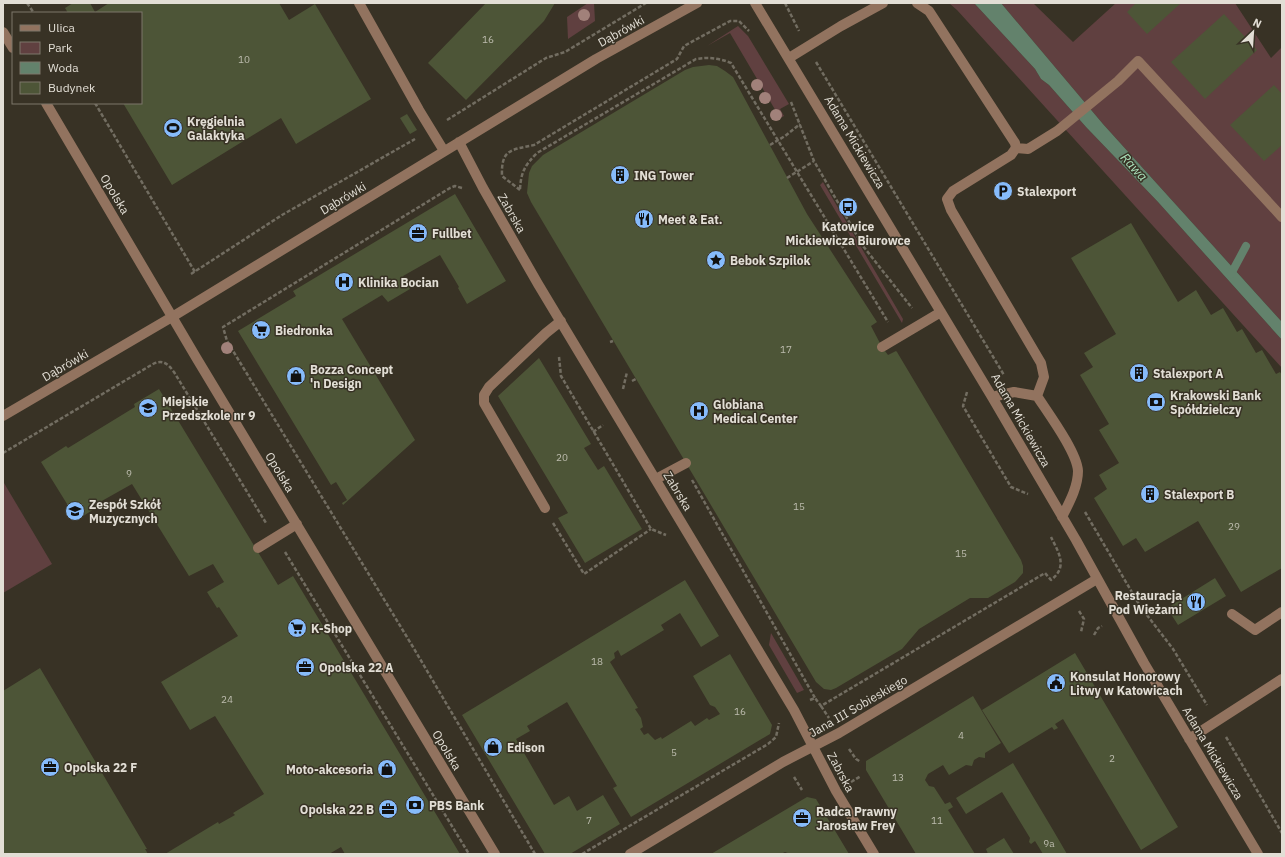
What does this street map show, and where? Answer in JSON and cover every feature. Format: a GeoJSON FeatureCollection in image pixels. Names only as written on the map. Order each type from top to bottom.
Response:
{"type":"FeatureCollection","features":[{"type":"Feature","properties":{"kind":"street"},"geometry":{"type":"LineString","coordinates":[[359,3],[419,110],[444,151]]}},
{"type":"Feature","properties":{"kind":"street","name":"Dąbrówki"},"geometry":{"type":"LineString","coordinates":[[3,416],[172,317],[596,59],[697,3]]}},
{"type":"Feature","properties":{"kind":"street","name":"Adama Mickiewicza"},"geometry":{"type":"LineString","coordinates":[[755,3],[992,397],[1098,579],[1144,663],[1258,854]]}},
{"type":"Feature","properties":{"kind":"street"},"geometry":{"type":"LineString","coordinates":[[789,58],[841,26],[883,3]]}},
{"type":"Feature","properties":{"kind":"street"},"geometry":{"type":"LineString","coordinates":[[917,3],[929,10],[1015,143],[1016,148]]}},
{"type":"Feature","properties":{"kind":"street"},"geometry":{"type":"LineString","coordinates":[[3,32],[12,46]]}},
{"type":"Feature","properties":{"kind":"street"},"geometry":{"type":"LineString","coordinates":[[1016,148],[1028,149],[1057,131],[1118,81],[1138,61],[1282,217]]}},
{"type":"Feature","properties":{"kind":"street","name":"Opolska"},"geometry":{"type":"LineString","coordinates":[[47,104],[172,317],[495,854]]}},
{"type":"Feature","properties":{"kind":"street","name":"Zabrska"},"geometry":{"type":"LineString","coordinates":[[459,142],[487,195],[561,321],[794,710],[836,791],[874,854]]}},
{"type":"Feature","properties":{"kind":"street"},"geometry":{"type":"LineString","coordinates":[[1016,148],[1011,155],[953,191],[948,199],[951,210],[1041,363],[1044,377],[1037,396]]}},
{"type":"Feature","properties":{"kind":"street"},"geometry":{"type":"LineString","coordinates":[[882,346],[941,312]]}},
{"type":"Feature","properties":{"kind":"street"},"geometry":{"type":"LineString","coordinates":[[545,508],[484,403],[484,395],[489,387],[546,333],[561,321]]}},
{"type":"Feature","properties":{"kind":"street"},"geometry":{"type":"LineString","coordinates":[[992,397],[1014,392],[1037,396],[1074,455],[1078,471],[1074,494],[1062,517]]}},
{"type":"Feature","properties":{"kind":"street"},"geometry":{"type":"LineString","coordinates":[[656,480],[684,464]]}},
{"type":"Feature","properties":{"kind":"street"},"geometry":{"type":"LineString","coordinates":[[258,548],[296,524]]}},
{"type":"Feature","properties":{"kind":"street","name":"Jana III Sobieskiego"},"geometry":{"type":"LineString","coordinates":[[630,854],[784,762],[839,734],[1098,579]]}},
{"type":"Feature","properties":{"kind":"street"},"geometry":{"type":"LineString","coordinates":[[1232,614],[1255,630],[1282,612]]}},
{"type":"Feature","properties":{"kind":"street"},"geometry":{"type":"LineString","coordinates":[[1189,739],[1282,679]]}},
{"type":"Feature","properties":{"kind":"path"},"geometry":{"type":"LineString","coordinates":[[27,3],[33,12]]}},
{"type":"Feature","properties":{"kind":"path"},"geometry":{"type":"LineString","coordinates":[[785,3],[800,33]]}},
{"type":"Feature","properties":{"kind":"path"},"geometry":{"type":"LineString","coordinates":[[752,36],[739,21],[730,21],[684,46],[678,59],[534,145],[512,150],[505,157],[502,164],[502,176],[520,190],[520,178],[526,164],[537,153],[696,59],[709,57],[731,63],[897,338]]}},
{"type":"Feature","properties":{"kind":"path"},"geometry":{"type":"LineString","coordinates":[[789,98],[814,161],[863,246],[924,322]]}},
{"type":"Feature","properties":{"kind":"path"},"geometry":{"type":"LineString","coordinates":[[96,104],[195,272]]}},
{"type":"Feature","properties":{"kind":"path"},"geometry":{"type":"LineString","coordinates":[[770,145],[800,124]]}},
{"type":"Feature","properties":{"kind":"path"},"geometry":{"type":"LineString","coordinates":[[787,178],[814,161]]}},
{"type":"Feature","properties":{"kind":"path"},"geometry":{"type":"LineString","coordinates":[[465,193],[459,187],[455,186],[450,188],[223,327],[226,340],[413,648],[535,854]]}},
{"type":"Feature","properties":{"kind":"path"},"geometry":{"type":"LineString","coordinates":[[546,333],[558,352],[561,376],[651,529],[671,536]]}},
{"type":"Feature","properties":{"kind":"path"},"geometry":{"type":"LineString","coordinates":[[964,385],[968,392],[963,406],[1010,487],[1029,495]]}},
{"type":"Feature","properties":{"kind":"path"},"geometry":{"type":"LineString","coordinates":[[684,464],[815,698],[821,706],[1045,573],[1051,580],[1058,575],[1061,568],[1060,560],[1048,532]]}},
{"type":"Feature","properties":{"kind":"path"},"geometry":{"type":"LineString","coordinates":[[553,522],[584,574],[651,529]]}},
{"type":"Feature","properties":{"kind":"path"},"geometry":{"type":"LineString","coordinates":[[582,854],[768,744],[776,737],[779,726],[778,718],[815,698]]}},
{"type":"Feature","properties":{"kind":"green space"},"geometry":{"type":"Polygon","coordinates":[[[588,3],[594,3],[595,21],[568,39],[567,17],[588,3]]]}},
{"type":"Feature","properties":{"kind":"green space"},"geometry":{"type":"Polygon","coordinates":[[[949,3],[974,3],[1035,69],[1041,79],[1049,85],[1086,127],[1158,202],[1282,340],[1282,368],[957,10],[949,3]]]}},
{"type":"Feature","properties":{"kind":"green space"},"geometry":{"type":"Polygon","coordinates":[[[1001,3],[1033,3],[1073,42],[1116,3],[1235,3],[1271,58],[1282,47],[1282,322],[1103,124],[1001,3]]]}},
{"type":"Feature","properties":{"kind":"green space"},"geometry":{"type":"Polygon","coordinates":[[[738,26],[748,36],[789,104],[780,109],[784,116],[780,118],[730,33],[707,46],[738,26]]]}},
{"type":"Feature","properties":{"kind":"green space"},"geometry":{"type":"Polygon","coordinates":[[[823,182],[903,319],[902,323],[820,185],[823,182]]]}},
{"type":"Feature","properties":{"kind":"green space"},"geometry":{"type":"Polygon","coordinates":[[[3,483],[52,564],[3,593],[3,483]]]}},
{"type":"Feature","properties":{"kind":"green space"},"geometry":{"type":"Polygon","coordinates":[[[771,633],[804,690],[797,693],[769,645],[771,633]]]}},
{"type":"Feature","properties":{"kind":"water","name":"Rawa"},"geometry":{"type":"Polygon","coordinates":[[[974,3],[1001,3],[1103,124],[1282,322],[1282,340],[1158,202],[1086,127],[1049,85],[1041,79],[1035,69],[974,3]]]}},
{"type":"Feature","properties":{"kind":"building"},"geometry":{"type":"Polygon","coordinates":[[[73,3],[90,3],[95,12],[67,12],[65,8],[73,3]]]}},
{"type":"Feature","properties":{"kind":"building"},"geometry":{"type":"Polygon","coordinates":[[[109,3],[279,3],[289,20],[315,4],[371,99],[296,144],[281,118],[172,185],[124,104],[142,104],[142,12],[95,12],[109,3]]]}},
{"type":"Feature","properties":{"kind":"building"},"geometry":{"type":"Polygon","coordinates":[[[486,3],[555,3],[544,21],[466,100],[428,63],[486,3]]]}},
{"type":"Feature","properties":{"kind":"building"},"geometry":{"type":"Polygon","coordinates":[[[1136,3],[1181,3],[1147,34],[1127,12],[1136,3]]]}},
{"type":"Feature","properties":{"kind":"building"},"geometry":{"type":"Polygon","coordinates":[[[1224,14],[1257,50],[1205,99],[1171,62],[1224,14]]]}},
{"type":"Feature","properties":{"kind":"building"},"geometry":{"type":"Polygon","coordinates":[[[709,65],[717,66],[733,77],[807,214],[877,322],[871,326],[882,347],[888,355],[896,351],[897,352],[1021,560],[1023,566],[1023,573],[1015,582],[988,598],[970,598],[919,629],[902,649],[831,690],[824,689],[816,682],[527,193],[529,173],[532,166],[543,155],[685,70],[693,67],[709,65]]]}},
{"type":"Feature","properties":{"kind":"building"},"geometry":{"type":"Polygon","coordinates":[[[1274,85],[1282,94],[1282,145],[1264,161],[1230,125],[1274,85]]]}},
{"type":"Feature","properties":{"kind":"building"},"geometry":{"type":"Polygon","coordinates":[[[407,114],[417,130],[410,134],[400,118],[407,114]]]}},
{"type":"Feature","properties":{"kind":"building"},"geometry":{"type":"Polygon","coordinates":[[[455,194],[506,281],[467,304],[440,255],[403,276],[410,289],[388,302],[382,295],[342,319],[415,440],[343,505],[342,503],[347,500],[336,482],[331,485],[238,331],[296,296],[293,291],[455,194]]]}},
{"type":"Feature","properties":{"kind":"building"},"geometry":{"type":"Polygon","coordinates":[[[1131,223],[1178,302],[1196,290],[1211,315],[1223,308],[1237,332],[1242,329],[1256,353],[1262,350],[1276,374],[1280,372],[1282,375],[1282,568],[1241,592],[1198,521],[1145,552],[1136,538],[1123,546],[1094,498],[1107,489],[1099,475],[1119,463],[1099,430],[1109,424],[1080,375],[1093,367],[1084,353],[1116,334],[1071,258],[1131,223]]]}},
{"type":"Feature","properties":{"kind":"building"},"geometry":{"type":"Polygon","coordinates":[[[539,358],[591,444],[584,448],[598,470],[604,466],[642,529],[585,563],[558,518],[568,513],[498,396],[539,358]]]}},
{"type":"Feature","properties":{"kind":"building"},"geometry":{"type":"Polygon","coordinates":[[[159,389],[278,585],[293,576],[460,854],[345,854],[341,847],[329,854],[165,854],[218,822],[219,824],[235,815],[233,813],[264,794],[215,716],[190,730],[161,682],[238,636],[207,592],[224,582],[213,564],[189,576],[132,484],[100,502],[102,504],[77,520],[41,462],[66,446],[68,448],[135,407],[134,404],[159,389]]]}},
{"type":"Feature","properties":{"kind":"building","name":"Restauracja Pod Wieżami"},"geometry":{"type":"Polygon","coordinates":[[[1215,578],[1226,596],[1178,625],[1167,608],[1215,578]]]}},
{"type":"Feature","properties":{"kind":"building"},"geometry":{"type":"Polygon","coordinates":[[[685,580],[719,636],[701,647],[680,613],[661,625],[664,630],[621,656],[618,650],[614,653],[615,658],[610,662],[638,708],[635,709],[641,718],[643,727],[640,729],[644,735],[648,733],[655,740],[661,737],[662,739],[691,721],[695,726],[707,718],[709,720],[720,714],[715,707],[710,705],[693,676],[730,654],[772,725],[770,734],[631,817],[613,788],[617,786],[567,702],[527,726],[530,731],[516,739],[554,805],[569,796],[577,811],[603,795],[620,824],[570,854],[545,854],[462,715],[685,580]]]}},
{"type":"Feature","properties":{"kind":"building"},"geometry":{"type":"Polygon","coordinates":[[[1075,653],[1178,827],[1141,850],[1063,719],[1055,724],[1058,728],[1054,730],[1052,727],[1009,753],[982,710],[1075,653]]]}},
{"type":"Feature","properties":{"kind":"building","name":"Opolska 22 F"},"geometry":{"type":"Polygon","coordinates":[[[40,668],[147,849],[145,849],[148,854],[3,854],[3,691],[40,668]]]}},
{"type":"Feature","properties":{"kind":"building"},"geometry":{"type":"Polygon","coordinates":[[[973,696],[1001,743],[985,753],[985,758],[979,757],[974,760],[972,766],[966,765],[949,775],[943,765],[928,774],[925,780],[929,786],[934,787],[945,804],[950,802],[953,807],[948,810],[975,854],[916,854],[866,770],[866,761],[973,696]]]}},
{"type":"Feature","properties":{"kind":"building"},"geometry":{"type":"Polygon","coordinates":[[[1013,763],[1067,854],[1043,854],[1035,841],[1031,844],[1029,842],[1030,838],[1002,792],[966,814],[956,798],[1013,763]]]}},
{"type":"Feature","properties":{"kind":"building"},"geometry":{"type":"Polygon","coordinates":[[[807,797],[816,799],[849,854],[790,854],[785,852],[781,854],[711,854],[807,797]]]}},
{"type":"Feature","properties":{"kind":"building"},"geometry":{"type":"Polygon","coordinates":[[[1004,838],[1014,854],[988,854],[986,849],[1004,838]]]}},
{"type":"Feature","properties":{"kind":"waterway"},"geometry":{"type":"LineString","coordinates":[[1231,274],[1246,246]]}},
{"type":"Feature","properties":{"kind":"place","name":"Kręgielnia Galaktyka"},"geometry":{"type":"Point","coordinates":[173,128]}},
{"type":"Feature","properties":{"kind":"place","name":"ING Tower"},"geometry":{"type":"Point","coordinates":[620,175]}},
{"type":"Feature","properties":{"kind":"place","name":"Stalexport"},"geometry":{"type":"Point","coordinates":[1003,191]}},
{"type":"Feature","properties":{"kind":"place","name":"Katowice Mickiewicza Biurowce"},"geometry":{"type":"Point","coordinates":[848,207]}},
{"type":"Feature","properties":{"kind":"place","name":"Meet & Eat."},"geometry":{"type":"Point","coordinates":[644,219]}},
{"type":"Feature","properties":{"kind":"place","name":"Fullbet"},"geometry":{"type":"Point","coordinates":[418,233]}},
{"type":"Feature","properties":{"kind":"place","name":"Bebok Szpilok"},"geometry":{"type":"Point","coordinates":[716,260]}},
{"type":"Feature","properties":{"kind":"place","name":"Klinika Bocian"},"geometry":{"type":"Point","coordinates":[344,282]}},
{"type":"Feature","properties":{"kind":"place","name":"Biedronka"},"geometry":{"type":"Point","coordinates":[261,330]}},
{"type":"Feature","properties":{"kind":"place","name":"Stalexport A"},"geometry":{"type":"Point","coordinates":[1139,373]}},
{"type":"Feature","properties":{"kind":"place","name":"Bozza Concept 'n Design"},"geometry":{"type":"Point","coordinates":[296,376]}},
{"type":"Feature","properties":{"kind":"place","name":"Krakowski Bank Spółdzielczy"},"geometry":{"type":"Point","coordinates":[1156,402]}},
{"type":"Feature","properties":{"kind":"place","name":"Miejskie Przedszkole nr 9"},"geometry":{"type":"Point","coordinates":[148,408]}},
{"type":"Feature","properties":{"kind":"place","name":"Globiana Medical Center"},"geometry":{"type":"Point","coordinates":[699,411]}},
{"type":"Feature","properties":{"kind":"place","name":"Stalexport B"},"geometry":{"type":"Point","coordinates":[1150,494]}},
{"type":"Feature","properties":{"kind":"place","name":"Zespół Szkół Muzycznych"},"geometry":{"type":"Point","coordinates":[75,511]}},
{"type":"Feature","properties":{"kind":"place","name":"Restauracja Pod Wieżami"},"geometry":{"type":"Point","coordinates":[1196,602]}},
{"type":"Feature","properties":{"kind":"place","name":"K-Shop"},"geometry":{"type":"Point","coordinates":[297,628]}},
{"type":"Feature","properties":{"kind":"place","name":"Opolska 22 A"},"geometry":{"type":"Point","coordinates":[305,667]}},
{"type":"Feature","properties":{"kind":"place","name":"Konsulat Honorowy Litwy w Katowicach"},"geometry":{"type":"Point","coordinates":[1056,683]}},
{"type":"Feature","properties":{"kind":"place","name":"Edison"},"geometry":{"type":"Point","coordinates":[493,747]}},
{"type":"Feature","properties":{"kind":"place","name":"Opolska 22 F"},"geometry":{"type":"Point","coordinates":[50,767]}},
{"type":"Feature","properties":{"kind":"place","name":"Moto-akcesoria"},"geometry":{"type":"Point","coordinates":[387,769]}},
{"type":"Feature","properties":{"kind":"place","name":"PBS Bank"},"geometry":{"type":"Point","coordinates":[415,805]}},
{"type":"Feature","properties":{"kind":"place","name":"Opolska 22 B"},"geometry":{"type":"Point","coordinates":[388,809]}},
{"type":"Feature","properties":{"kind":"place","name":"Radca Prawny Jarosław Frey"},"geometry":{"type":"Point","coordinates":[802,818]}}]}
